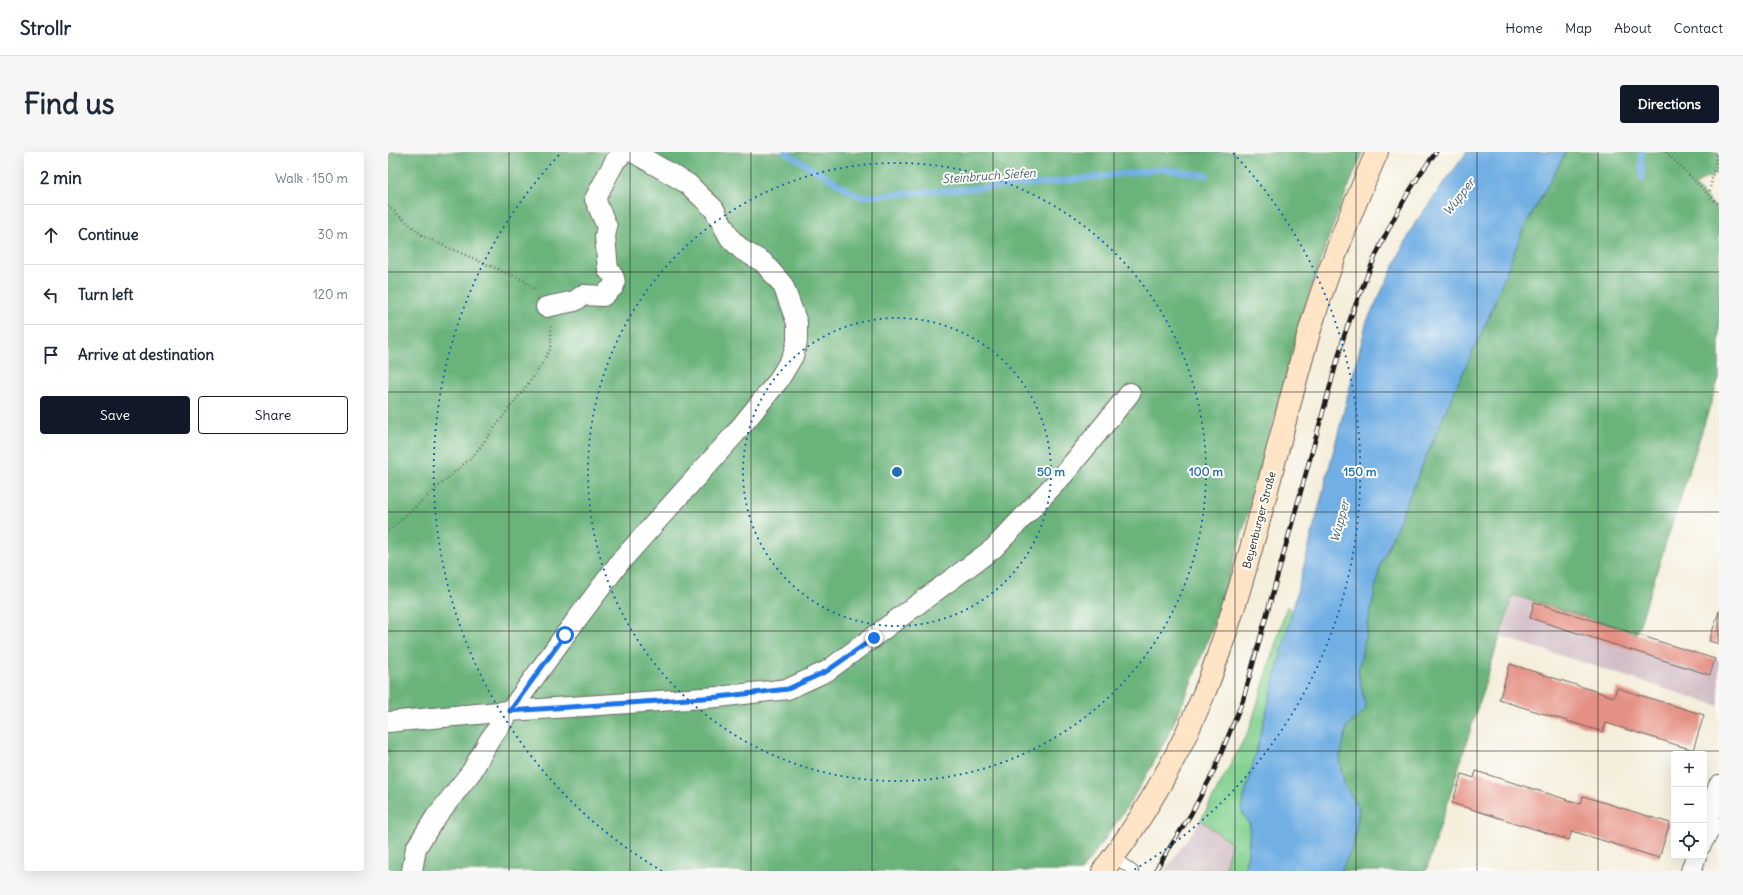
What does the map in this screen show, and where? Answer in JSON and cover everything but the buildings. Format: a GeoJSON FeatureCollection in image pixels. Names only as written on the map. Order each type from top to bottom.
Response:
{"type":"FeatureCollection","features":[{"type":"Feature","properties":{"kind":"main road","name":"Beyenburger Straße"},"geometry":{"type":"LineString","coordinates":[[1109,864],[1148,804],[1182,741],[1204,695],[1244,576],[1311,326],[1335,253],[1377,152]]}},
{"type":"Feature","properties":{"kind":"street"},"geometry":{"type":"LineString","coordinates":[[546,307],[575,301],[583,295],[603,296],[614,286],[615,280],[613,274],[608,270],[605,236],[607,227],[595,199],[615,161],[624,152]]}},
{"type":"Feature","properties":{"kind":"street"},"geometry":{"type":"LineString","coordinates":[[412,871],[416,848],[435,818],[472,771],[490,739],[565,635],[620,562],[734,435],[778,381],[793,356],[797,342],[798,323],[783,285],[763,262],[742,250],[730,238],[714,209],[688,184],[634,152]]}},
{"type":"Feature","properties":{"kind":"street"},"geometry":{"type":"LineString","coordinates":[[388,722],[510,711],[718,697],[788,689],[827,671],[994,548],[1064,474],[1130,393]]}},
{"type":"Feature","properties":{"kind":"street"},"geometry":{"type":"LineString","coordinates":[[1707,823],[1719,785]]}},
{"type":"Feature","properties":{"kind":"lane"},"geometry":{"type":"LineString","coordinates":[[1707,844],[1719,824]]}},
{"type":"Feature","properties":{"kind":"lane"},"geometry":{"type":"LineString","coordinates":[[1109,864],[1133,871]]}},
{"type":"Feature","properties":{"kind":"path"},"geometry":{"type":"LineString","coordinates":[[1666,152],[1696,184],[1719,205]]}},
{"type":"Feature","properties":{"kind":"path"},"geometry":{"type":"LineString","coordinates":[[1709,195],[1717,152]]}},
{"type":"Feature","properties":{"kind":"path"},"geometry":{"type":"LineString","coordinates":[[388,206],[424,237],[525,281],[542,297],[552,323],[551,348],[537,372],[474,455],[388,531]]}},
{"type":"Feature","properties":{"kind":"shaded area"},"geometry":{"type":"Polygon","coordinates":[[[1513,595],[1719,660],[1719,706],[1500,636],[1513,595]]]}},
{"type":"Feature","properties":{"kind":"shaded area"},"geometry":{"type":"Polygon","coordinates":[[[1201,820],[1232,843],[1225,871],[1164,871],[1201,820]]]}},
{"type":"Feature","properties":{"kind":"green space"},"geometry":{"type":"Polygon","coordinates":[[[388,152],[1363,152],[1345,194],[1307,302],[1285,376],[1243,532],[1210,634],[1191,684],[1160,751],[1140,786],[1081,871],[388,871],[388,152]]]}},
{"type":"Feature","properties":{"kind":"green space"},"geometry":{"type":"Polygon","coordinates":[[[1566,152],[1719,152],[1719,173],[1702,180],[1695,186],[1719,211],[1719,378],[1637,633],[1513,595],[1426,871],[1341,871],[1353,846],[1359,809],[1345,786],[1339,761],[1347,727],[1366,709],[1358,672],[1380,566],[1448,405],[1488,319],[1522,232],[1566,152]]]}},
{"type":"Feature","properties":{"kind":"green space"},"geometry":{"type":"Polygon","coordinates":[[[1287,606],[1293,611],[1241,810],[1250,825],[1248,854],[1244,871],[1225,871],[1231,843],[1201,820],[1250,728],[1287,606]]]}},
{"type":"Feature","properties":{"kind":"water","name":"Wupper"},"geometry":{"type":"Polygon","coordinates":[[[1467,152],[1566,152],[1522,232],[1488,319],[1448,405],[1380,566],[1358,672],[1366,709],[1347,727],[1339,761],[1345,786],[1359,809],[1353,846],[1341,871],[1244,871],[1248,854],[1250,825],[1241,810],[1367,321],[1415,223],[1467,152]]]}},
{"type":"Feature","properties":{"kind":"waterway","name":"Steinbruch Siefen"},"geometry":{"type":"LineString","coordinates":[[785,152],[860,197],[1047,183],[1163,169],[1207,175]]}},
{"type":"Feature","properties":{"kind":"waterway"},"geometry":{"type":"LineString","coordinates":[[1641,152],[1642,178]]}},
{"type":"Feature","properties":{"kind":"railway"},"geometry":{"type":"LineString","coordinates":[[1155,871],[1191,814],[1213,773],[1243,700],[1344,336],[1372,264],[1394,217],[1421,173],[1436,152]]}},
{"type":"Feature","properties":{"kind":"route"},"geometry":{"type":"LineString","coordinates":[[565,635],[510,711],[718,697],[788,689],[827,671],[874,638]]}}]}
